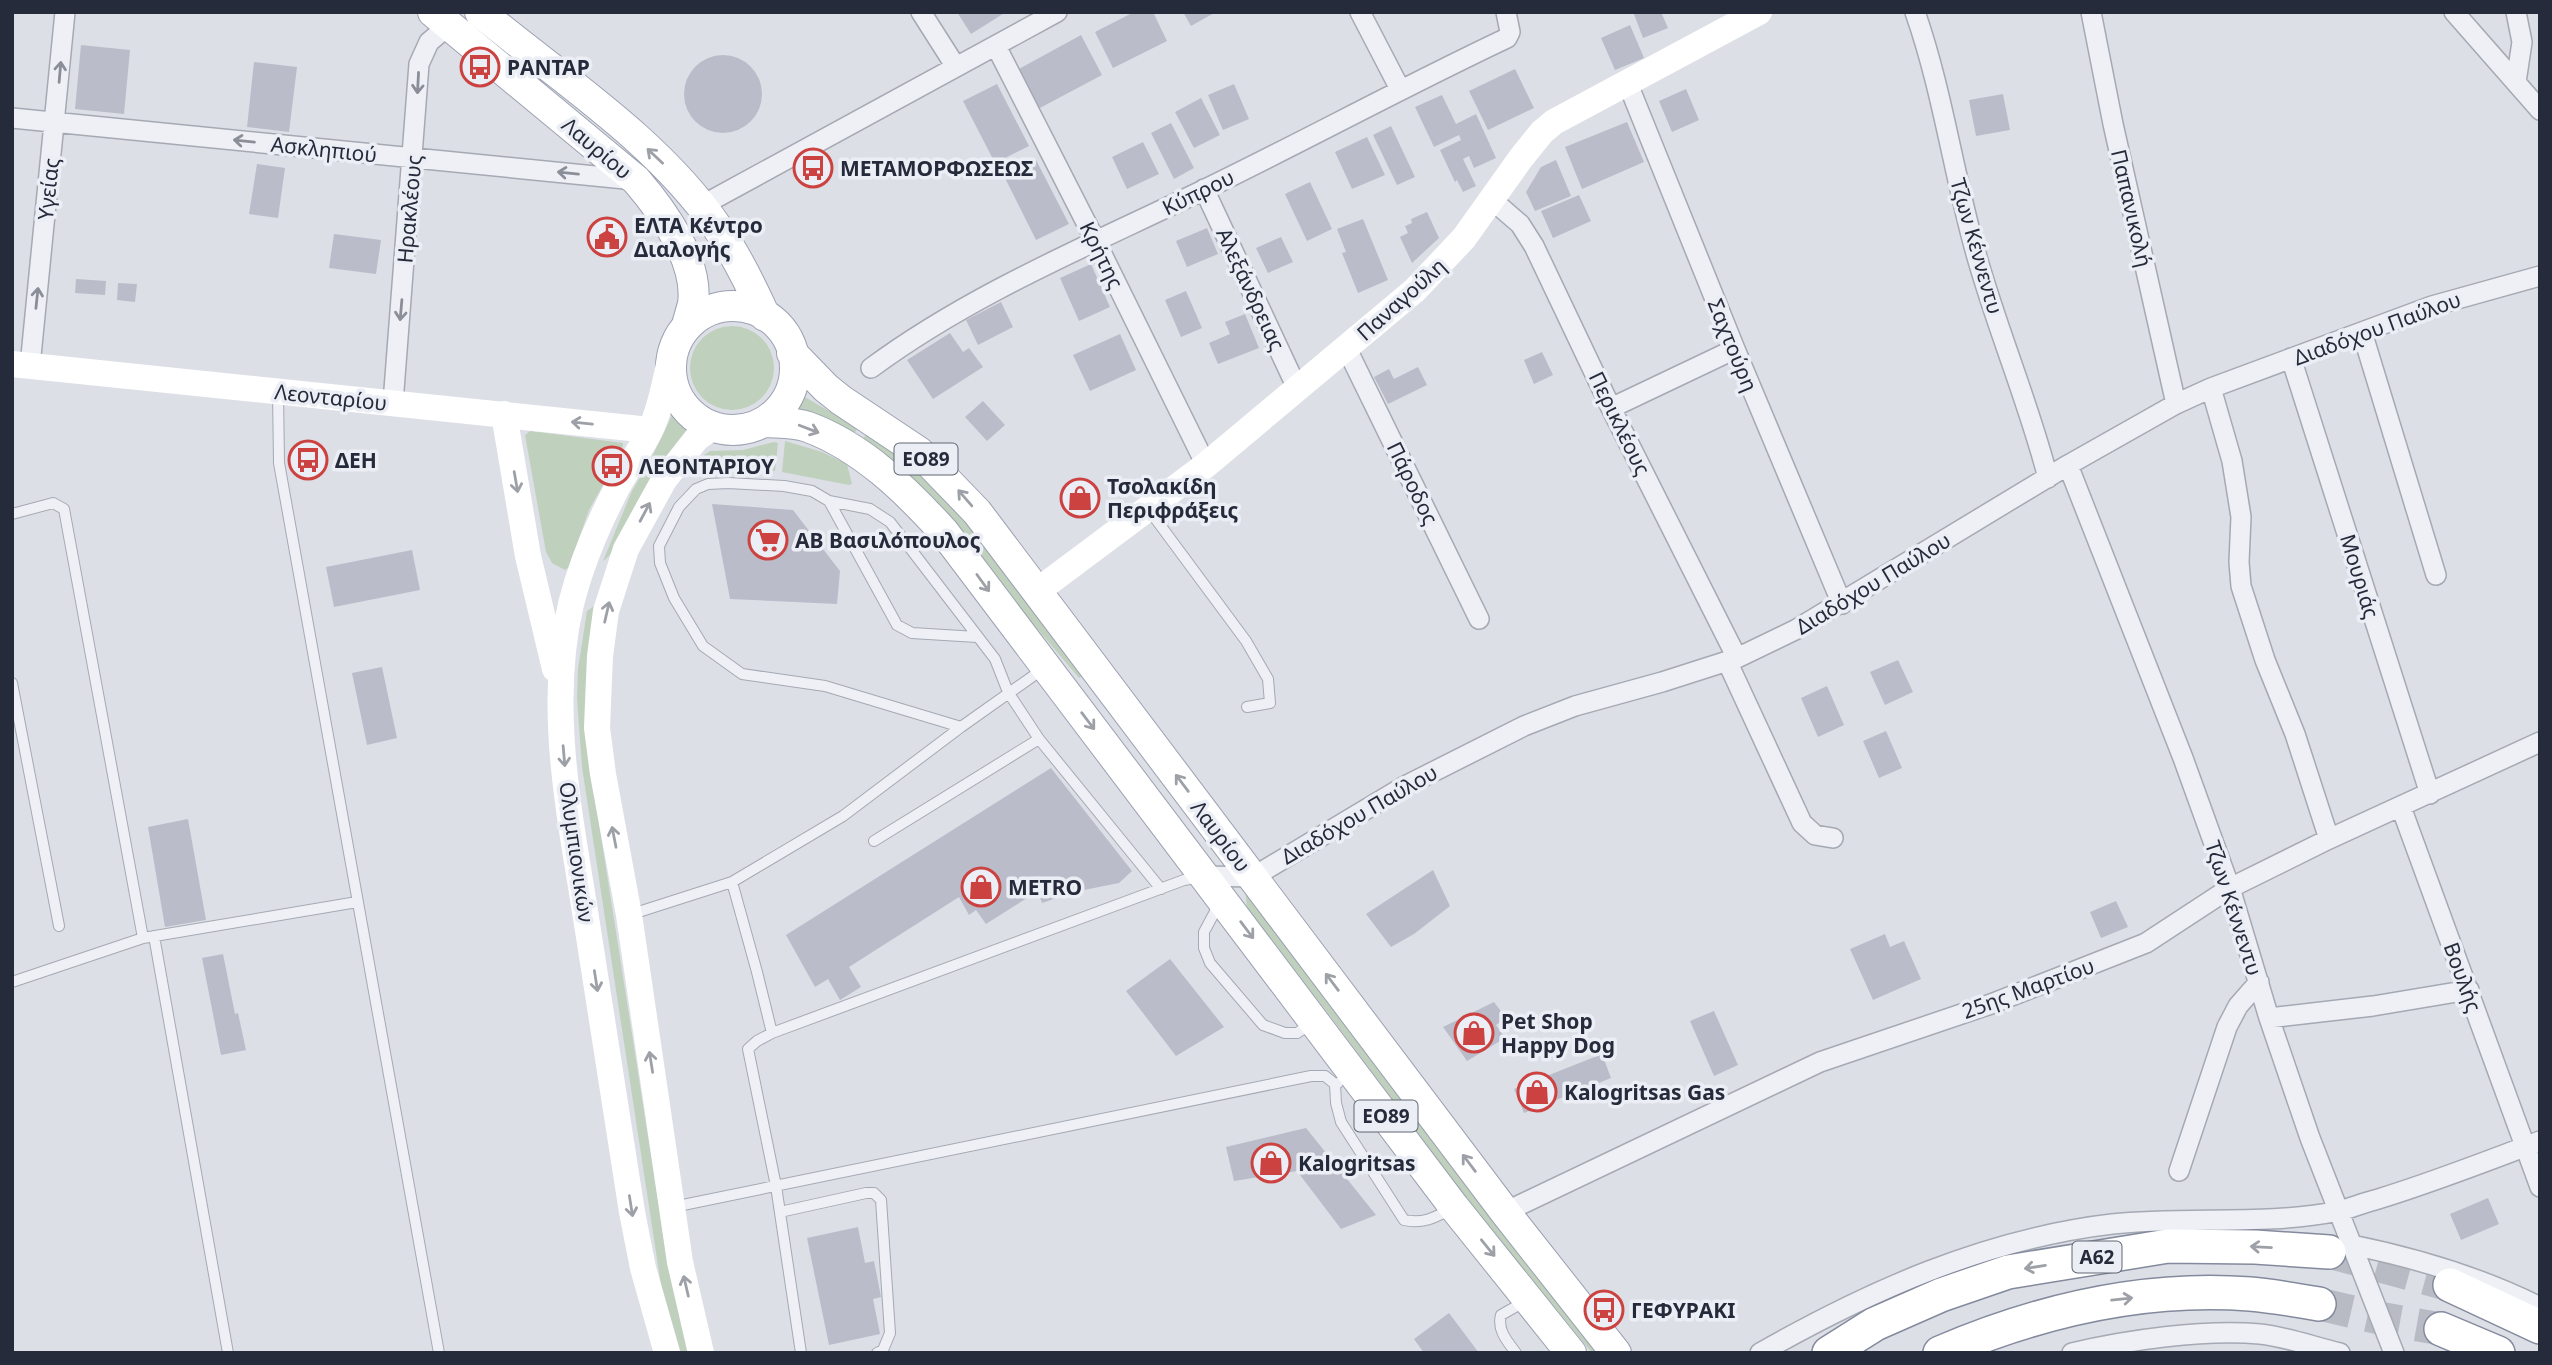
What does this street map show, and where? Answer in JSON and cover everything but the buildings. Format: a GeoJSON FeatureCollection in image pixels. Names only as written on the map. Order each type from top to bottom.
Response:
{"type":"FeatureCollection","features":[{"type":"Feature","properties":{"kind":"highway","name":"Α62"},"geometry":{"type":"LineString","coordinates":[[1829,1353],[1875,1324],[1941,1295],[2008,1272],[2168,1246],[2341,1248]]}},
{"type":"Feature","properties":{"kind":"highway"},"geometry":{"type":"LineString","coordinates":[[2450,1285],[2540,1327]]}},
{"type":"Feature","properties":{"kind":"highway","name":"Α62"},"geometry":{"type":"LineString","coordinates":[[1940,1353],[1978,1336],[2037,1316],[2110,1300],[2183,1293],[2250,1294],[2319,1304]]}},
{"type":"Feature","properties":{"kind":"highway"},"geometry":{"type":"LineString","coordinates":[[2441,1329],[2498,1353]]}},
{"type":"Feature","properties":{"kind":"main road","name":"Λαυρίου"},"geometry":{"type":"LineString","coordinates":[[481,12],[656,155],[701,206],[734,255],[765,316],[782,332],[792,353],[826,388],[903,440],[950,481],[977,512],[1505,1212],[1616,1353]]}},
{"type":"Feature","properties":{"kind":"main road","name":"Παναγούλη"},"geometry":{"type":"LineString","coordinates":[[1036,592],[1206,465],[1415,290],[1464,238],[1491,198],[1542,132],[1553,122],[1759,12]]}},
{"type":"Feature","properties":{"kind":"main road","name":"Λαυρίου"},"geometry":{"type":"LineString","coordinates":[[440,19],[636,180],[657,204],[680,243],[690,273],[693,301],[687,325],[671,349],[668,365]]}},
{"type":"Feature","properties":{"kind":"main road"},"geometry":{"type":"LineString","coordinates":[[687,325],[713,309],[732,306],[765,316]]}},
{"type":"Feature","properties":{"kind":"main road"},"geometry":{"type":"LineString","coordinates":[[765,422],[777,413],[792,393],[796,368],[792,353]]}},
{"type":"Feature","properties":{"kind":"main road","name":"Λεονταρίου"},"geometry":{"type":"LineString","coordinates":[[21,365],[650,430]]}},
{"type":"Feature","properties":{"kind":"main road"},"geometry":{"type":"LineString","coordinates":[[668,365],[680,402],[695,417],[713,427]]}},
{"type":"Feature","properties":{"kind":"main road","name":"Ολυμπιονικών"},"geometry":{"type":"LineString","coordinates":[[667,1353],[643,1268],[632,1212],[575,846],[564,760],[560,688],[565,634],[577,583],[597,530],[617,488],[650,430],[662,400],[668,365]]}},
{"type":"Feature","properties":{"kind":"main road"},"geometry":{"type":"LineString","coordinates":[[504,414],[528,556],[560,688]]}},
{"type":"Feature","properties":{"kind":"main road","name":"Λαυρίου"},"geometry":{"type":"LineString","coordinates":[[713,427],[734,430],[765,422],[792,423],[807,427],[849,449],[891,478],[944,532],[1315,1021],[1344,1078],[1454,1207],[1571,1353]]}},
{"type":"Feature","properties":{"kind":"main road","name":"Ολυμπιονικών"},"geometry":{"type":"LineString","coordinates":[[701,1353],[680,1262],[629,915],[597,727],[601,647],[606,611],[617,574],[635,531],[664,480],[697,438],[713,427]]}},
{"type":"Feature","properties":{"kind":"main road"},"geometry":{"type":"LineString","coordinates":[[528,556],[536,570],[555,582],[590,583],[617,574]]}},
{"type":"Feature","properties":{"kind":"street","name":"Υγείας"},"geometry":{"type":"LineString","coordinates":[[21,365],[55,122],[65,12]]}},
{"type":"Feature","properties":{"kind":"street"},"geometry":{"type":"LineString","coordinates":[[920,12],[956,67]]}},
{"type":"Feature","properties":{"kind":"street"},"geometry":{"type":"LineString","coordinates":[[701,206],[1057,12]]}},
{"type":"Feature","properties":{"kind":"street"},"geometry":{"type":"LineString","coordinates":[[1360,12],[1400,89]]}},
{"type":"Feature","properties":{"kind":"street","name":"Κύπρου"},"geometry":{"type":"LineString","coordinates":[[872,368],[944,318],[1028,273],[1205,190],[1400,89],[1507,38],[1510,32],[1506,12]]}},
{"type":"Feature","properties":{"kind":"street","name":"Τζων Κέννεντυ"},"geometry":{"type":"LineString","coordinates":[[1915,12],[1928,53],[1979,262],[2048,478]]}},
{"type":"Feature","properties":{"kind":"street","name":"Παπανικολή"},"geometry":{"type":"LineString","coordinates":[[2091,12],[2113,124],[2176,404]]}},
{"type":"Feature","properties":{"kind":"street"},"geometry":{"type":"LineString","coordinates":[[2454,12],[2540,110]]}},
{"type":"Feature","properties":{"kind":"street"},"geometry":{"type":"LineString","coordinates":[[2516,12],[2522,42],[2516,82]]}},
{"type":"Feature","properties":{"kind":"street","name":"Ηρακλέους"},"geometry":{"type":"LineString","coordinates":[[393,403],[414,158],[419,64],[440,19]]}},
{"type":"Feature","properties":{"kind":"street","name":"Κρήτης"},"geometry":{"type":"LineString","coordinates":[[996,46],[1206,465]]}},
{"type":"Feature","properties":{"kind":"street","name":"Σαχτούρη"},"geometry":{"type":"LineString","coordinates":[[1628,84],[1842,604]]}},
{"type":"Feature","properties":{"kind":"street","name":"Ασκληπιού"},"geometry":{"type":"LineString","coordinates":[[12,118],[636,180]]}},
{"type":"Feature","properties":{"kind":"street","name":"Αλεξάνδρειας"},"geometry":{"type":"LineString","coordinates":[[1205,190],[1297,388]]}},
{"type":"Feature","properties":{"kind":"street","name":"Περικλέους"},"geometry":{"type":"LineString","coordinates":[[1491,198],[1520,224],[1534,246],[1732,659],[1802,823],[1815,835],[1833,838]]}},
{"type":"Feature","properties":{"kind":"street","name":"Διαδόχου Παύλου"},"geometry":{"type":"LineString","coordinates":[[1253,877],[1405,786],[1524,726],[1575,706],[1732,659],[1797,629],[2068,465],[2176,404],[2211,388],[2432,306],[2540,276]]}},
{"type":"Feature","properties":{"kind":"street"},"geometry":{"type":"LineString","coordinates":[[2362,332],[2436,575]]}},
{"type":"Feature","properties":{"kind":"street","name":"Πάροδος"},"geometry":{"type":"LineString","coordinates":[[1346,347],[1479,619]]}},
{"type":"Feature","properties":{"kind":"street"},"geometry":{"type":"LineString","coordinates":[[1611,408],[1735,349]]}},
{"type":"Feature","properties":{"kind":"street","name":"Μουριάς"},"geometry":{"type":"LineString","coordinates":[[2291,358],[2430,794]]}},
{"type":"Feature","properties":{"kind":"street"},"geometry":{"type":"LineString","coordinates":[[2211,388],[2232,461],[2241,517],[2241,586],[2264,660],[2295,734],[2329,839]]}},
{"type":"Feature","properties":{"kind":"street","name":"Τζων Κέννεντυ"},"geometry":{"type":"LineString","coordinates":[[2068,465],[2164,707],[2230,888],[2269,1018],[2310,1138],[2339,1211],[2341,1248],[2394,1353]]}},
{"type":"Feature","properties":{"kind":"street","name":"25ης Μαρτίου"},"geometry":{"type":"LineString","coordinates":[[1505,1212],[1820,1062],[1991,1004],[2146,943],[2230,888],[2329,839],[2540,742]]}},
{"type":"Feature","properties":{"kind":"street","name":"Βουλής"},"geometry":{"type":"LineString","coordinates":[[2401,807],[2469,990],[2532,1144],[2540,1186]]}},
{"type":"Feature","properties":{"kind":"street"},"geometry":{"type":"LineString","coordinates":[[1214,887],[1253,877]]}},
{"type":"Feature","properties":{"kind":"street"},"geometry":{"type":"LineString","coordinates":[[2179,1171],[2227,1027],[2238,1006],[2259,982]]}},
{"type":"Feature","properties":{"kind":"street"},"geometry":{"type":"LineString","coordinates":[[2269,1018],[2374,1006],[2469,990]]}},
{"type":"Feature","properties":{"kind":"street"},"geometry":{"type":"LineString","coordinates":[[1760,1353],[1817,1321],[1966,1256],[2027,1240],[2099,1226],[2163,1220],[2271,1219],[2339,1211],[2436,1181],[2532,1144]]}},
{"type":"Feature","properties":{"kind":"street"},"geometry":{"type":"LineString","coordinates":[[2341,1248],[2392,1253],[2432,1265],[2540,1307]]}},
{"type":"Feature","properties":{"kind":"street"},"geometry":{"type":"LineString","coordinates":[[2072,1353],[2146,1339],[2261,1334],[2340,1353]]}},
{"type":"Feature","properties":{"kind":"lane"},"geometry":{"type":"LineString","coordinates":[[278,391],[279,463],[439,1353]]}},
{"type":"Feature","properties":{"kind":"lane"},"geometry":{"type":"LineString","coordinates":[[961,727],[825,686],[742,674],[703,646],[674,598],[660,563],[659,546],[679,507],[696,489],[708,484],[784,486],[812,491],[829,501],[870,509],[890,522],[995,659],[1008,692],[1039,739],[1161,890]]}},
{"type":"Feature","properties":{"kind":"lane"},"geometry":{"type":"LineString","coordinates":[[829,501],[897,625],[912,634],[977,637]]}},
{"type":"Feature","properties":{"kind":"lane"},"geometry":{"type":"LineString","coordinates":[[12,514],[53,503],[64,509],[228,1353]]}},
{"type":"Feature","properties":{"kind":"lane"},"geometry":{"type":"LineString","coordinates":[[1148,508],[1246,641],[1268,679],[1270,703],[1247,707]]}},
{"type":"Feature","properties":{"kind":"lane"},"geometry":{"type":"LineString","coordinates":[[629,915],[732,883],[843,816],[1008,692],[1046,667]]}},
{"type":"Feature","properties":{"kind":"lane"},"geometry":{"type":"LineString","coordinates":[[12,683],[58,926]]}},
{"type":"Feature","properties":{"kind":"lane"},"geometry":{"type":"LineString","coordinates":[[874,841],[1039,739]]}},
{"type":"Feature","properties":{"kind":"lane"},"geometry":{"type":"LineString","coordinates":[[801,1353],[776,1186],[748,1049],[757,1041],[772,1033],[1184,880],[1214,887],[1204,932],[1204,948],[1210,963],[1263,1026],[1285,1033],[1297,1033],[1315,1021]]}},
{"type":"Feature","properties":{"kind":"lane"},"geometry":{"type":"LineString","coordinates":[[732,883],[772,1033]]}},
{"type":"Feature","properties":{"kind":"lane"},"geometry":{"type":"LineString","coordinates":[[12,982],[149,937],[358,902]]}},
{"type":"Feature","properties":{"kind":"lane"},"geometry":{"type":"LineString","coordinates":[[673,1207],[1311,1076],[1344,1078],[1336,1102],[1341,1122],[1404,1220],[1418,1223],[1430,1220],[1454,1207]]}},
{"type":"Feature","properties":{"kind":"lane"},"geometry":{"type":"LineString","coordinates":[[780,1212],[866,1193],[874,1193],[881,1200],[890,1334],[883,1350],[877,1353]]}},
{"type":"Feature","properties":{"kind":"lane"},"geometry":{"type":"LineString","coordinates":[[1516,1353],[1499,1324],[1502,1315],[1529,1299]]}},
{"type":"Feature","properties":{"kind":"green space"},"geometry":{"type":"Polygon","coordinates":[[[732,326],[748,329],[762,338],[771,352],[774,368],[771,384],[762,398],[748,407],[732,410],[716,407],[702,398],[693,384],[690,368],[693,352],[702,338],[716,329],[732,326]]]}},
{"type":"Feature","properties":{"kind":"green space"},"geometry":{"type":"Polygon","coordinates":[[[803,396],[858,428],[852,436],[796,410],[803,396]]]}},
{"type":"Feature","properties":{"kind":"green space"},"geometry":{"type":"Polygon","coordinates":[[[673,413],[690,429],[652,477],[616,548],[603,561],[632,491],[673,413]]]}},
{"type":"Feature","properties":{"kind":"green space"},"geometry":{"type":"Polygon","coordinates":[[[530,431],[623,443],[622,451],[589,510],[569,567],[565,570],[552,563],[546,552],[525,435],[530,431]]]}},
{"type":"Feature","properties":{"kind":"green space"},"geometry":{"type":"Polygon","coordinates":[[[868,431],[900,453],[956,508],[1082,676],[1079,678],[1029,619],[929,494],[894,461],[862,441],[868,431]]]}},
{"type":"Feature","properties":{"kind":"green space"},"geometry":{"type":"Polygon","coordinates":[[[785,441],[822,452],[847,464],[852,484],[782,472],[785,441]]]}},
{"type":"Feature","properties":{"kind":"green space"},"geometry":{"type":"Polygon","coordinates":[[[778,443],[775,471],[696,467],[710,451],[743,450],[778,443]]]}},
{"type":"Feature","properties":{"kind":"green space"},"geometry":{"type":"Polygon","coordinates":[[[597,604],[590,766],[665,1245],[690,1353],[681,1353],[661,1285],[582,767],[577,698],[578,669],[587,611],[597,604]]]}},
{"type":"Feature","properties":{"kind":"green space"},"geometry":{"type":"Polygon","coordinates":[[[1245,888],[1604,1353],[1592,1353],[1473,1207],[1247,910],[1245,888]]]}},
{"type":"Feature","properties":{"kind":"tunnel"},"geometry":{"type":"LineString","coordinates":[[2329,1252],[2450,1285]]}},
{"type":"Feature","properties":{"kind":"tunnel"},"geometry":{"type":"LineString","coordinates":[[2319,1304],[2441,1329]]}},
{"type":"Feature","properties":{"kind":"place","name":"ΡΑΝΤΑΡ"},"geometry":{"type":"Point","coordinates":[480,67]}},
{"type":"Feature","properties":{"kind":"place","name":"ΜΕΤΑΜΟΡΦΩΣΕΩΣ"},"geometry":{"type":"Point","coordinates":[813,168]}},
{"type":"Feature","properties":{"kind":"place","name":"ΕΛΤΑ Κέντρο Διαλογής"},"geometry":{"type":"Point","coordinates":[607,237]}},
{"type":"Feature","properties":{"kind":"place","name":"ΔΕΗ"},"geometry":{"type":"Point","coordinates":[308,460]}},
{"type":"Feature","properties":{"kind":"place","name":"ΛΕΟΝΤΑΡΙΟΥ"},"geometry":{"type":"Point","coordinates":[612,466]}},
{"type":"Feature","properties":{"kind":"place","name":"Τσολακίδη Περιφράξεις"},"geometry":{"type":"Point","coordinates":[1080,498]}},
{"type":"Feature","properties":{"kind":"place","name":"ΑΒ Βασιλόπουλος"},"geometry":{"type":"Point","coordinates":[768,540]}},
{"type":"Feature","properties":{"kind":"place","name":"METRO"},"geometry":{"type":"Point","coordinates":[981,887]}},
{"type":"Feature","properties":{"kind":"place","name":"Pet Shop Happy Dog"},"geometry":{"type":"Point","coordinates":[1474,1033]}},
{"type":"Feature","properties":{"kind":"place","name":"Kalogritsas Gas"},"geometry":{"type":"Point","coordinates":[1537,1092]}},
{"type":"Feature","properties":{"kind":"place","name":"Kalogritsas"},"geometry":{"type":"Point","coordinates":[1271,1163]}},
{"type":"Feature","properties":{"kind":"place","name":"ΓΕΦΥΡΑΚΙ"},"geometry":{"type":"Point","coordinates":[1604,1310]}}]}
